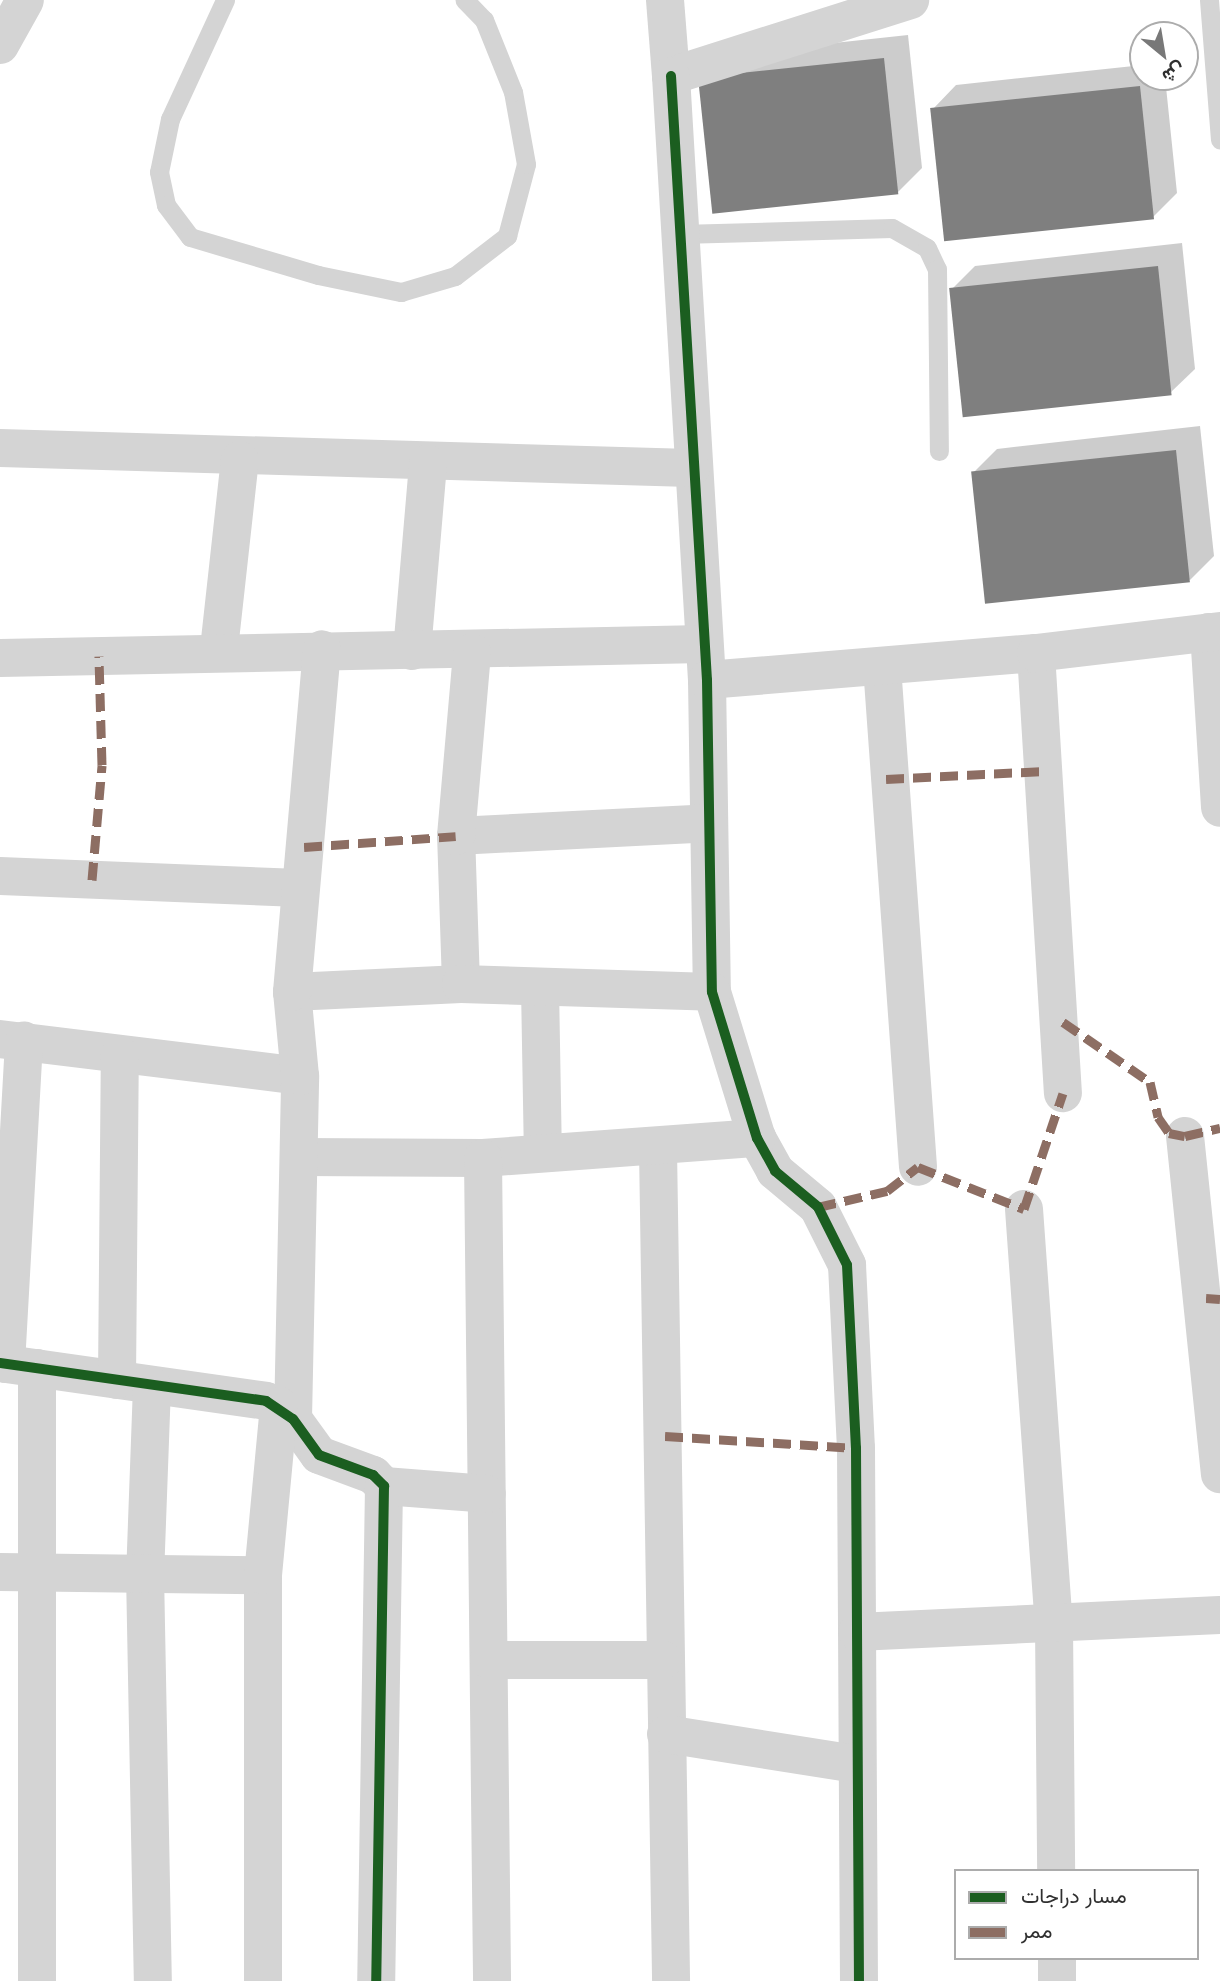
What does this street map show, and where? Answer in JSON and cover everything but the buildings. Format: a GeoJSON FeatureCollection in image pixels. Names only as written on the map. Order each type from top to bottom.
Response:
{"type":"FeatureCollection","features":[{"type":"Feature","properties":{"kind":"street"},"geometry":{"type":"LineString","coordinates":[[0,45],[25,0]]}},
{"type":"Feature","properties":{"kind":"street"},"geometry":{"type":"LineString","coordinates":[[665,0],[691,468],[705,662],[712,992],[757,1138],[775,1171],[818,1207],[847,1265],[857,1632],[859,1981]]}},
{"type":"Feature","properties":{"kind":"street"},"geometry":{"type":"LineString","coordinates":[[671,76],[893,2]]}},
{"type":"Feature","properties":{"kind":"street"},"geometry":{"type":"LineString","coordinates":[[0,448],[240,460],[691,468]]}},
{"type":"Feature","properties":{"kind":"street"},"geometry":{"type":"LineString","coordinates":[[219,649],[240,460]]}},
{"type":"Feature","properties":{"kind":"street"},"geometry":{"type":"LineString","coordinates":[[412,652],[428,464]]}},
{"type":"Feature","properties":{"kind":"street"},"geometry":{"type":"LineString","coordinates":[[0,658],[219,649],[322,649],[882,666],[1036,653],[1215,631],[1220,808]]}},
{"type":"Feature","properties":{"kind":"street"},"geometry":{"type":"LineString","coordinates":[[263,1981],[263,1575],[286,1412],[300,1157],[300,1076],[292,992],[322,649]]}},
{"type":"Feature","properties":{"kind":"street"},"geometry":{"type":"LineString","coordinates":[[461,984],[456,836],[472,653]]}},
{"type":"Feature","properties":{"kind":"street"},"geometry":{"type":"LineString","coordinates":[[1036,653],[1063,1093]]}},
{"type":"Feature","properties":{"kind":"street"},"geometry":{"type":"LineString","coordinates":[[882,666],[918,1167]]}},
{"type":"Feature","properties":{"kind":"street"},"geometry":{"type":"LineString","coordinates":[[456,836],[709,823]]}},
{"type":"Feature","properties":{"kind":"street"},"geometry":{"type":"LineString","coordinates":[[0,876],[300,888]]}},
{"type":"Feature","properties":{"kind":"street"},"geometry":{"type":"LineString","coordinates":[[292,992],[461,984],[712,992]]}},
{"type":"Feature","properties":{"kind":"street"},"geometry":{"type":"LineString","coordinates":[[541,987],[543,1151]]}},
{"type":"Feature","properties":{"kind":"street"},"geometry":{"type":"LineString","coordinates":[[37,1981],[16,1572],[12,1040],[300,1076]]}},
{"type":"Feature","properties":{"kind":"street"},"geometry":{"type":"LineString","coordinates":[[120,1055],[145,1573],[153,1981]]}},
{"type":"Feature","properties":{"kind":"street"},"geometry":{"type":"LineString","coordinates":[[1185,1136],[1220,1474]]}},
{"type":"Feature","properties":{"kind":"street"},"geometry":{"type":"LineString","coordinates":[[300,1157],[483,1158],[543,1151],[658,1149],[757,1138]]}},
{"type":"Feature","properties":{"kind":"street"},"geometry":{"type":"LineString","coordinates":[[658,1149],[663,1660],[671,1981]]}},
{"type":"Feature","properties":{"kind":"street"},"geometry":{"type":"LineString","coordinates":[[483,1158],[492,1981]]}},
{"type":"Feature","properties":{"kind":"street"},"geometry":{"type":"LineString","coordinates":[[1024,1209],[1054,1624],[1056,1869]]}},
{"type":"Feature","properties":{"kind":"street"},"geometry":{"type":"LineString","coordinates":[[14,1365],[134,1383],[286,1412],[319,1455],[373,1475],[384,1486],[487,1494]]}},
{"type":"Feature","properties":{"kind":"street"},"geometry":{"type":"LineString","coordinates":[[376,1981],[384,1486]]}},
{"type":"Feature","properties":{"kind":"street"},"geometry":{"type":"LineString","coordinates":[[16,1572],[263,1575]]}},
{"type":"Feature","properties":{"kind":"street"},"geometry":{"type":"LineString","coordinates":[[857,1632],[1220,1615]]}},
{"type":"Feature","properties":{"kind":"street"},"geometry":{"type":"LineString","coordinates":[[489,1660],[663,1660]]}},
{"type":"Feature","properties":{"kind":"street"},"geometry":{"type":"LineString","coordinates":[[666,1734],[856,1764]]}},
{"type":"Feature","properties":{"kind":"street"},"geometry":{"type":"LineString","coordinates":[[1057,1960],[1057,1981]]}},
{"type":"Feature","properties":{"kind":"lane"},"geometry":{"type":"LineString","coordinates":[[225,0],[170,119],[159,172],[166,205],[190,237],[317,275],[401,292],[455,276],[507,236],[526,164],[513,92],[484,20],[466,0]]}},
{"type":"Feature","properties":{"kind":"lane"},"geometry":{"type":"LineString","coordinates":[[1209,0],[1220,141]]}},
{"type":"Feature","properties":{"kind":"lane"},"geometry":{"type":"LineString","coordinates":[[680,234],[892,228],[918,241],[937,269],[939,451]]}},
{"type":"Feature","properties":{"kind":"marked path"},"geometry":{"type":"LineString","coordinates":[[92,880],[102,765],[99,656]]}},
{"type":"Feature","properties":{"kind":"marked path"},"geometry":{"type":"LineString","coordinates":[[886,779],[1045,771]]}},
{"type":"Feature","properties":{"kind":"marked path"},"geometry":{"type":"LineString","coordinates":[[304,847],[456,836]]}},
{"type":"Feature","properties":{"kind":"marked path"},"geometry":{"type":"LineString","coordinates":[[1063,1022],[1150,1082],[1158,1117],[1169,1133],[1185,1136],[1220,1128]]}},
{"type":"Feature","properties":{"kind":"marked path"},"geometry":{"type":"LineString","coordinates":[[818,1207],[887,1191],[918,1167],[1024,1209],[1063,1093]]}},
{"type":"Feature","properties":{"kind":"marked path"},"geometry":{"type":"LineString","coordinates":[[1206,1298],[1220,1299]]}},
{"type":"Feature","properties":{"kind":"marked path"},"geometry":{"type":"LineString","coordinates":[[665,1436],[856,1448]]}},
{"type":"Feature","properties":{"kind":"cycle path"},"geometry":{"type":"LineString","coordinates":[[671,76],[707,680],[712,992],[757,1138],[775,1171],[818,1207],[847,1265],[856,1448],[859,1981]]}},
{"type":"Feature","properties":{"kind":"cycle path"},"geometry":{"type":"LineString","coordinates":[[0,1363],[266,1401],[293,1419],[319,1455],[373,1475],[384,1486],[376,1981]]}}]}
